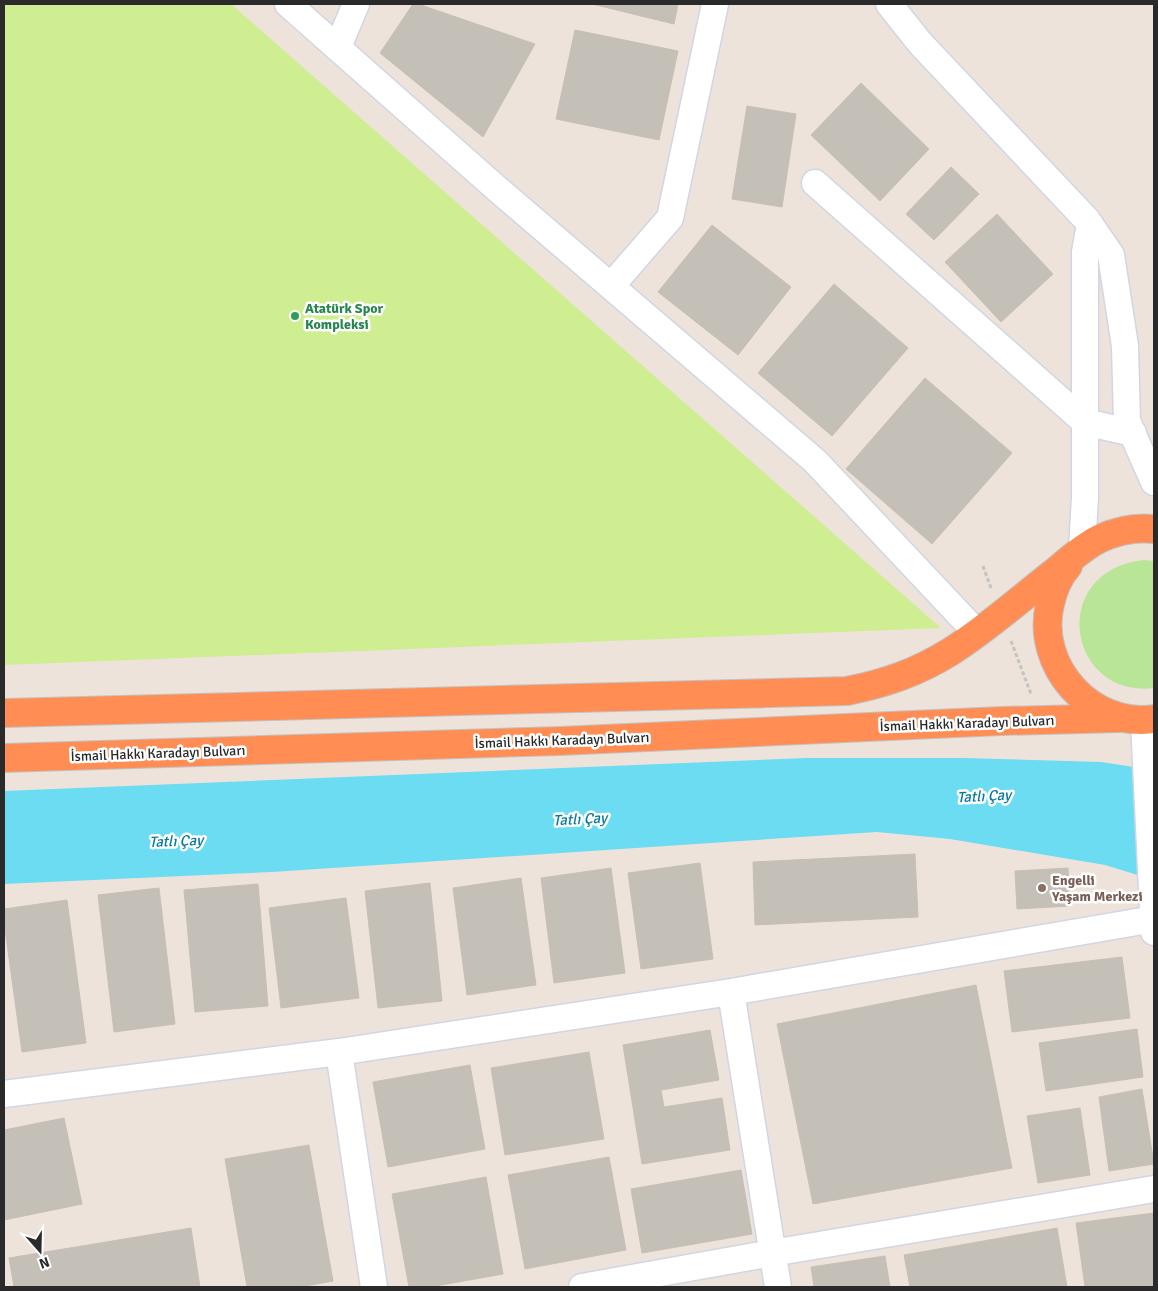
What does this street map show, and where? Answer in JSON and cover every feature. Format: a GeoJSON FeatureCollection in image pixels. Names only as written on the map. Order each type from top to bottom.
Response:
{"type":"FeatureCollection","features":[{"type":"Feature","properties":{"kind":"highway"},"geometry":{"type":"LineString","coordinates":[[4,713],[847,691],[890,681],[921,668],[950,652],[1001,615],[1082,550],[1098,540],[1120,531],[1144,528],[1154,529]]}},
{"type":"Feature","properties":{"kind":"highway"},"geometry":{"type":"LineString","coordinates":[[1082,550],[1064,571],[1053,591],[1048,614],[1048,637],[1054,660],[1065,680],[1080,697],[1099,710],[1140,719]]}},
{"type":"Feature","properties":{"kind":"highway","name":"İsmail Hakkı Karadayı Bulvarı"},"geometry":{"type":"LineString","coordinates":[[4,758],[560,741],[1030,721],[1140,719]]}},
{"type":"Feature","properties":{"kind":"street"},"geometry":{"type":"LineString","coordinates":[[288,4],[815,461],[977,633]]}},
{"type":"Feature","properties":{"kind":"street"},"geometry":{"type":"LineString","coordinates":[[338,48],[356,4]]}},
{"type":"Feature","properties":{"kind":"street"},"geometry":{"type":"LineString","coordinates":[[611,286],[670,218],[715,4]]}},
{"type":"Feature","properties":{"kind":"street"},"geometry":{"type":"LineString","coordinates":[[889,4],[920,43],[1090,224],[1111,255],[1125,346],[1127,421],[1154,482]]}},
{"type":"Feature","properties":{"kind":"street"},"geometry":{"type":"LineString","coordinates":[[814,182],[1085,422],[1133,433]]}},
{"type":"Feature","properties":{"kind":"street"},"geometry":{"type":"LineString","coordinates":[[1082,550],[1085,497],[1085,252],[1090,224]]}},
{"type":"Feature","properties":{"kind":"street"},"geometry":{"type":"LineString","coordinates":[[4,1094],[339,1052],[732,992],[1154,924],[1146,758],[1140,719]]}},
{"type":"Feature","properties":{"kind":"street"},"geometry":{"type":"LineString","coordinates":[[732,992],[778,1287]]}},
{"type":"Feature","properties":{"kind":"street"},"geometry":{"type":"LineString","coordinates":[[339,1052],[374,1287]]}},
{"type":"Feature","properties":{"kind":"street"},"geometry":{"type":"LineString","coordinates":[[582,1287],[1154,1189]]}},
{"type":"Feature","properties":{"kind":"path"},"geometry":{"type":"LineString","coordinates":[[983,566],[1032,695],[1030,721]]}},
{"type":"Feature","properties":{"kind":"green space","name":"Atatürk Spor Kompleksi"},"geometry":{"type":"Polygon","coordinates":[[[4,4],[231,4],[941,628],[4,665],[4,4]]]}},
{"type":"Feature","properties":{"kind":"green space"},"geometry":{"type":"Polygon","coordinates":[[[1144,560],[1154,561],[1154,688],[1125,686],[1102,674],[1087,655],[1080,632],[1081,608],[1092,586],[1113,569],[1144,560]]]}},
{"type":"Feature","properties":{"kind":"water","name":"Tatlı Çay"},"geometry":{"type":"Polygon","coordinates":[[[806,758],[962,758],[1101,762],[1154,770],[1154,880],[1105,865],[950,839],[877,832],[272,872],[4,884],[4,791],[806,758]]]}},
{"type":"Feature","properties":{"kind":"building"},"geometry":{"type":"Polygon","coordinates":[[[413,4],[418,4],[535,44],[483,137],[380,53],[413,4]]]}},
{"type":"Feature","properties":{"kind":"building"},"geometry":{"type":"Polygon","coordinates":[[[592,4],[678,4],[674,24],[592,4]]]}},
{"type":"Feature","properties":{"kind":"building"},"geometry":{"type":"Polygon","coordinates":[[[575,30],[678,51],[659,140],[556,119],[575,30]]]}},
{"type":"Feature","properties":{"kind":"building"},"geometry":{"type":"Polygon","coordinates":[[[861,83],[929,149],[880,201],[811,135],[861,83]]]}},
{"type":"Feature","properties":{"kind":"building"},"geometry":{"type":"Polygon","coordinates":[[[747,106],[796,114],[782,207],[732,199],[747,106]]]}},
{"type":"Feature","properties":{"kind":"building"},"geometry":{"type":"Polygon","coordinates":[[[951,167],[979,194],[934,240],[906,214],[951,167]]]}},
{"type":"Feature","properties":{"kind":"building"},"geometry":{"type":"Polygon","coordinates":[[[997,214],[1053,274],[1001,322],[945,262],[997,214]]]}},
{"type":"Feature","properties":{"kind":"building"},"geometry":{"type":"Polygon","coordinates":[[[712,225],[791,287],[738,355],[658,292],[712,225]]]}},
{"type":"Feature","properties":{"kind":"building"},"geometry":{"type":"Polygon","coordinates":[[[834,284],[908,348],[832,436],[758,373],[834,284]]]}},
{"type":"Feature","properties":{"kind":"building"},"geometry":{"type":"Polygon","coordinates":[[[925,378],[1012,453],[932,544],[846,469],[925,378]]]}},
{"type":"Feature","properties":{"kind":"building"},"geometry":{"type":"Polygon","coordinates":[[[915,854],[918,917],[755,925],[753,862],[915,854]]]}},
{"type":"Feature","properties":{"kind":"building"},"geometry":{"type":"Polygon","coordinates":[[[700,863],[713,959],[641,969],[628,873],[700,863]]]}},
{"type":"Feature","properties":{"kind":"building"},"geometry":{"type":"Polygon","coordinates":[[[611,868],[625,973],[554,983],[541,878],[611,868]]]}},
{"type":"Feature","properties":{"kind":"building","name":"Engelli Yaşam Merkezi"},"geometry":{"type":"Polygon","coordinates":[[[1068,868],[1070,906],[1017,909],[1015,871],[1068,868]]]}},
{"type":"Feature","properties":{"kind":"building"},"geometry":{"type":"Polygon","coordinates":[[[521,878],[536,985],[467,995],[453,888],[521,878]]]}},
{"type":"Feature","properties":{"kind":"building"},"geometry":{"type":"Polygon","coordinates":[[[430,883],[442,1001],[378,1008],[365,891],[430,883]]]}},
{"type":"Feature","properties":{"kind":"building"},"geometry":{"type":"Polygon","coordinates":[[[258,884],[268,1006],[195,1012],[184,890],[258,884]]]}},
{"type":"Feature","properties":{"kind":"building"},"geometry":{"type":"Polygon","coordinates":[[[159,888],[175,1024],[114,1032],[98,895],[159,888]]]}},
{"type":"Feature","properties":{"kind":"building"},"geometry":{"type":"Polygon","coordinates":[[[346,898],[359,998],[281,1008],[269,908],[346,898]]]}},
{"type":"Feature","properties":{"kind":"building"},"geometry":{"type":"Polygon","coordinates":[[[67,900],[86,1043],[22,1052],[4,922],[4,909],[67,900]]]}},
{"type":"Feature","properties":{"kind":"building"},"geometry":{"type":"Polygon","coordinates":[[[1122,957],[1130,1018],[1012,1032],[1004,971],[1122,957]]]}},
{"type":"Feature","properties":{"kind":"building"},"geometry":{"type":"Polygon","coordinates":[[[976,985],[1012,1168],[813,1204],[777,1024],[976,985]]]}},
{"type":"Feature","properties":{"kind":"building"},"geometry":{"type":"Polygon","coordinates":[[[1137,1029],[1143,1077],[1046,1091],[1039,1043],[1137,1029]]]}},
{"type":"Feature","properties":{"kind":"building"},"geometry":{"type":"Polygon","coordinates":[[[710,1030],[719,1080],[661,1090],[664,1107],[722,1098],[730,1150],[642,1164],[623,1045],[710,1030]]]}},
{"type":"Feature","properties":{"kind":"building"},"geometry":{"type":"Polygon","coordinates":[[[589,1052],[604,1139],[505,1155],[491,1068],[589,1052]]]}},
{"type":"Feature","properties":{"kind":"building"},"geometry":{"type":"Polygon","coordinates":[[[470,1065],[485,1149],[388,1167],[373,1082],[470,1065]]]}},
{"type":"Feature","properties":{"kind":"building"},"geometry":{"type":"Polygon","coordinates":[[[1142,1089],[1154,1164],[1109,1171],[1099,1097],[1142,1089]]]}},
{"type":"Feature","properties":{"kind":"building"},"geometry":{"type":"Polygon","coordinates":[[[1080,1108],[1090,1175],[1038,1183],[1027,1116],[1080,1108]]]}},
{"type":"Feature","properties":{"kind":"building"},"geometry":{"type":"Polygon","coordinates":[[[64,1118],[82,1204],[4,1220],[4,1130],[64,1118]]]}},
{"type":"Feature","properties":{"kind":"building"},"geometry":{"type":"Polygon","coordinates":[[[309,1145],[333,1281],[300,1287],[247,1287],[225,1159],[309,1145]]]}},
{"type":"Feature","properties":{"kind":"building"},"geometry":{"type":"Polygon","coordinates":[[[609,1157],[626,1250],[525,1269],[508,1175],[609,1157]]]}},
{"type":"Feature","properties":{"kind":"building"},"geometry":{"type":"Polygon","coordinates":[[[741,1170],[752,1234],[642,1253],[631,1189],[741,1170]]]}},
{"type":"Feature","properties":{"kind":"building"},"geometry":{"type":"Polygon","coordinates":[[[486,1177],[503,1274],[430,1287],[409,1287],[392,1194],[486,1177]]]}},
{"type":"Feature","properties":{"kind":"building"},"geometry":{"type":"Polygon","coordinates":[[[1154,1213],[1154,1287],[1085,1287],[1076,1223],[1154,1213]]]}},
{"type":"Feature","properties":{"kind":"building"},"geometry":{"type":"Polygon","coordinates":[[[191,1228],[200,1287],[14,1287],[9,1258],[191,1228]]]}},
{"type":"Feature","properties":{"kind":"building"},"geometry":{"type":"Polygon","coordinates":[[[1057,1228],[1067,1287],[910,1287],[904,1255],[1057,1228]]]}},
{"type":"Feature","properties":{"kind":"building"},"geometry":{"type":"Polygon","coordinates":[[[885,1256],[890,1287],[814,1287],[811,1267],[885,1256]]]}},
{"type":"Feature","properties":{"kind":"place","name":"Atatürk Spor Kompleksi"},"geometry":{"type":"Point","coordinates":[295,316]}},
{"type":"Feature","properties":{"kind":"place","name":"Engelli Yaşam Merkezi"},"geometry":{"type":"Point","coordinates":[1042,888]}}]}
